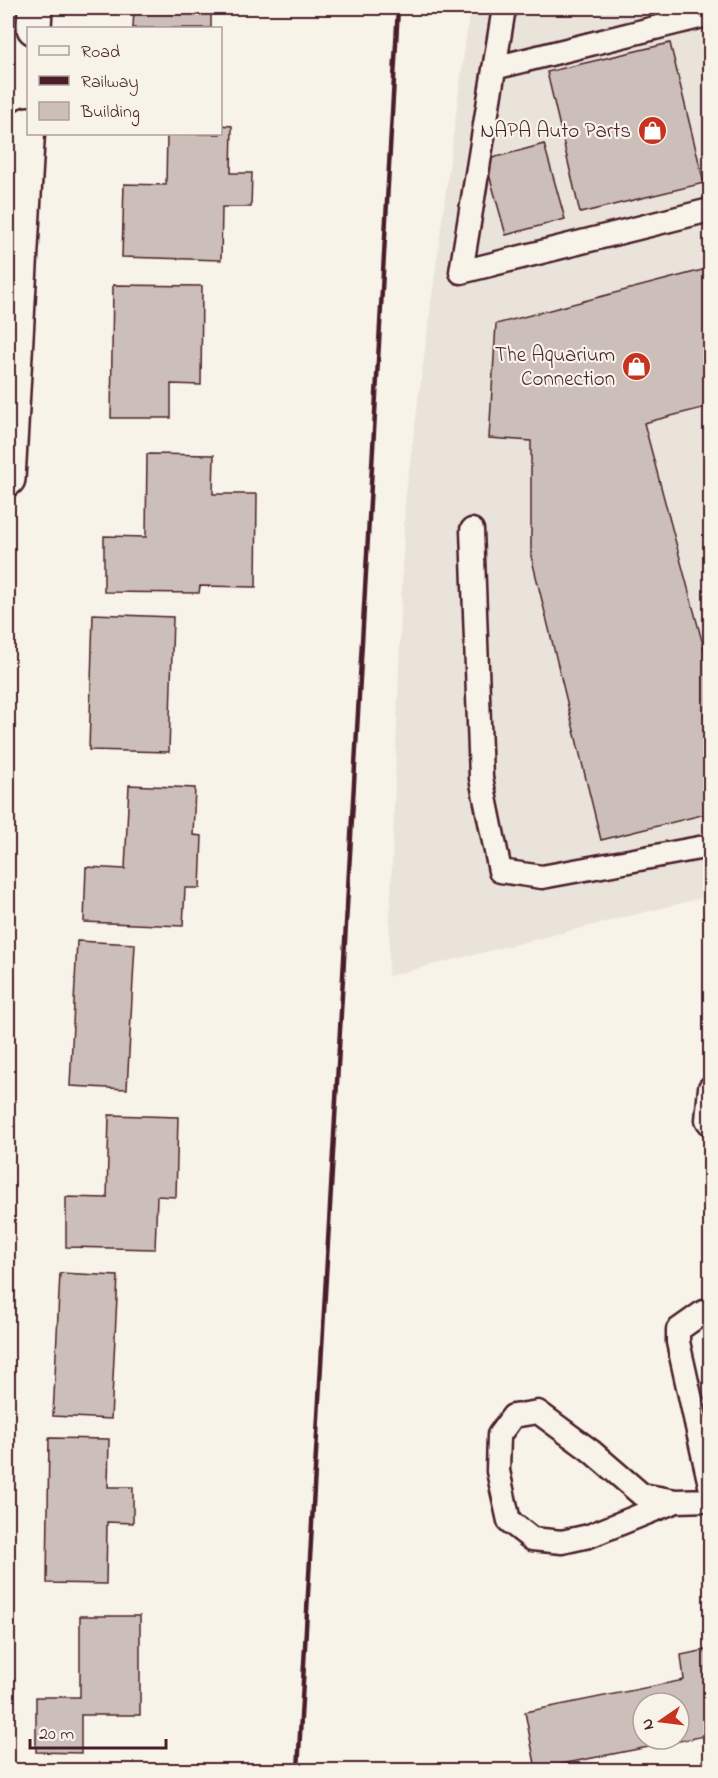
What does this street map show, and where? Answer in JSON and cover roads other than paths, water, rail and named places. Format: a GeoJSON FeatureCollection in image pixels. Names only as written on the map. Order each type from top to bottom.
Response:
{"type":"FeatureCollection","features":[{"type":"Feature","properties":{"kind":"street"},"geometry":{"type":"LineString","coordinates":[[34,27],[35,8]]}},
{"type":"Feature","properties":{"kind":"street"},"geometry":{"type":"LineString","coordinates":[[8,479],[10,386],[27,135]]}},
{"type":"Feature","properties":{"kind":"lane"},"geometry":{"type":"LineString","coordinates":[[504,8],[461,272],[711,210]]}},
{"type":"Feature","properties":{"kind":"lane"},"geometry":{"type":"LineString","coordinates":[[494,68],[702,13]]}},
{"type":"Feature","properties":{"kind":"lane"},"geometry":{"type":"LineString","coordinates":[[472,530],[481,778],[500,871],[542,877],[711,846]]}},
{"type":"Feature","properties":{"kind":"lane"},"geometry":{"type":"LineString","coordinates":[[711,1088],[707,1120],[711,1124]]}},
{"type":"Feature","properties":{"kind":"lane"},"geometry":{"type":"LineString","coordinates":[[711,1309],[678,1330],[678,1342],[711,1485]]}},
{"type":"Feature","properties":{"kind":"lane"},"geometry":{"type":"LineString","coordinates":[[676,1501],[589,1536],[562,1542],[532,1539],[509,1521],[498,1471],[499,1435],[513,1416],[538,1412],[591,1451],[642,1495],[676,1501],[711,1500]]}},
{"type":"Feature","properties":{"kind":"railway"},"geometry":{"type":"LineString","coordinates":[[298,1770],[398,8]]}},
{"type":"Feature","properties":{"kind":"place","name":"NAPA Auto Parts"},"geometry":{"type":"Point","coordinates":[652,130]}},
{"type":"Feature","properties":{"kind":"place","name":"The Aquarium Connection"},"geometry":{"type":"Point","coordinates":[636,366]}}]}
